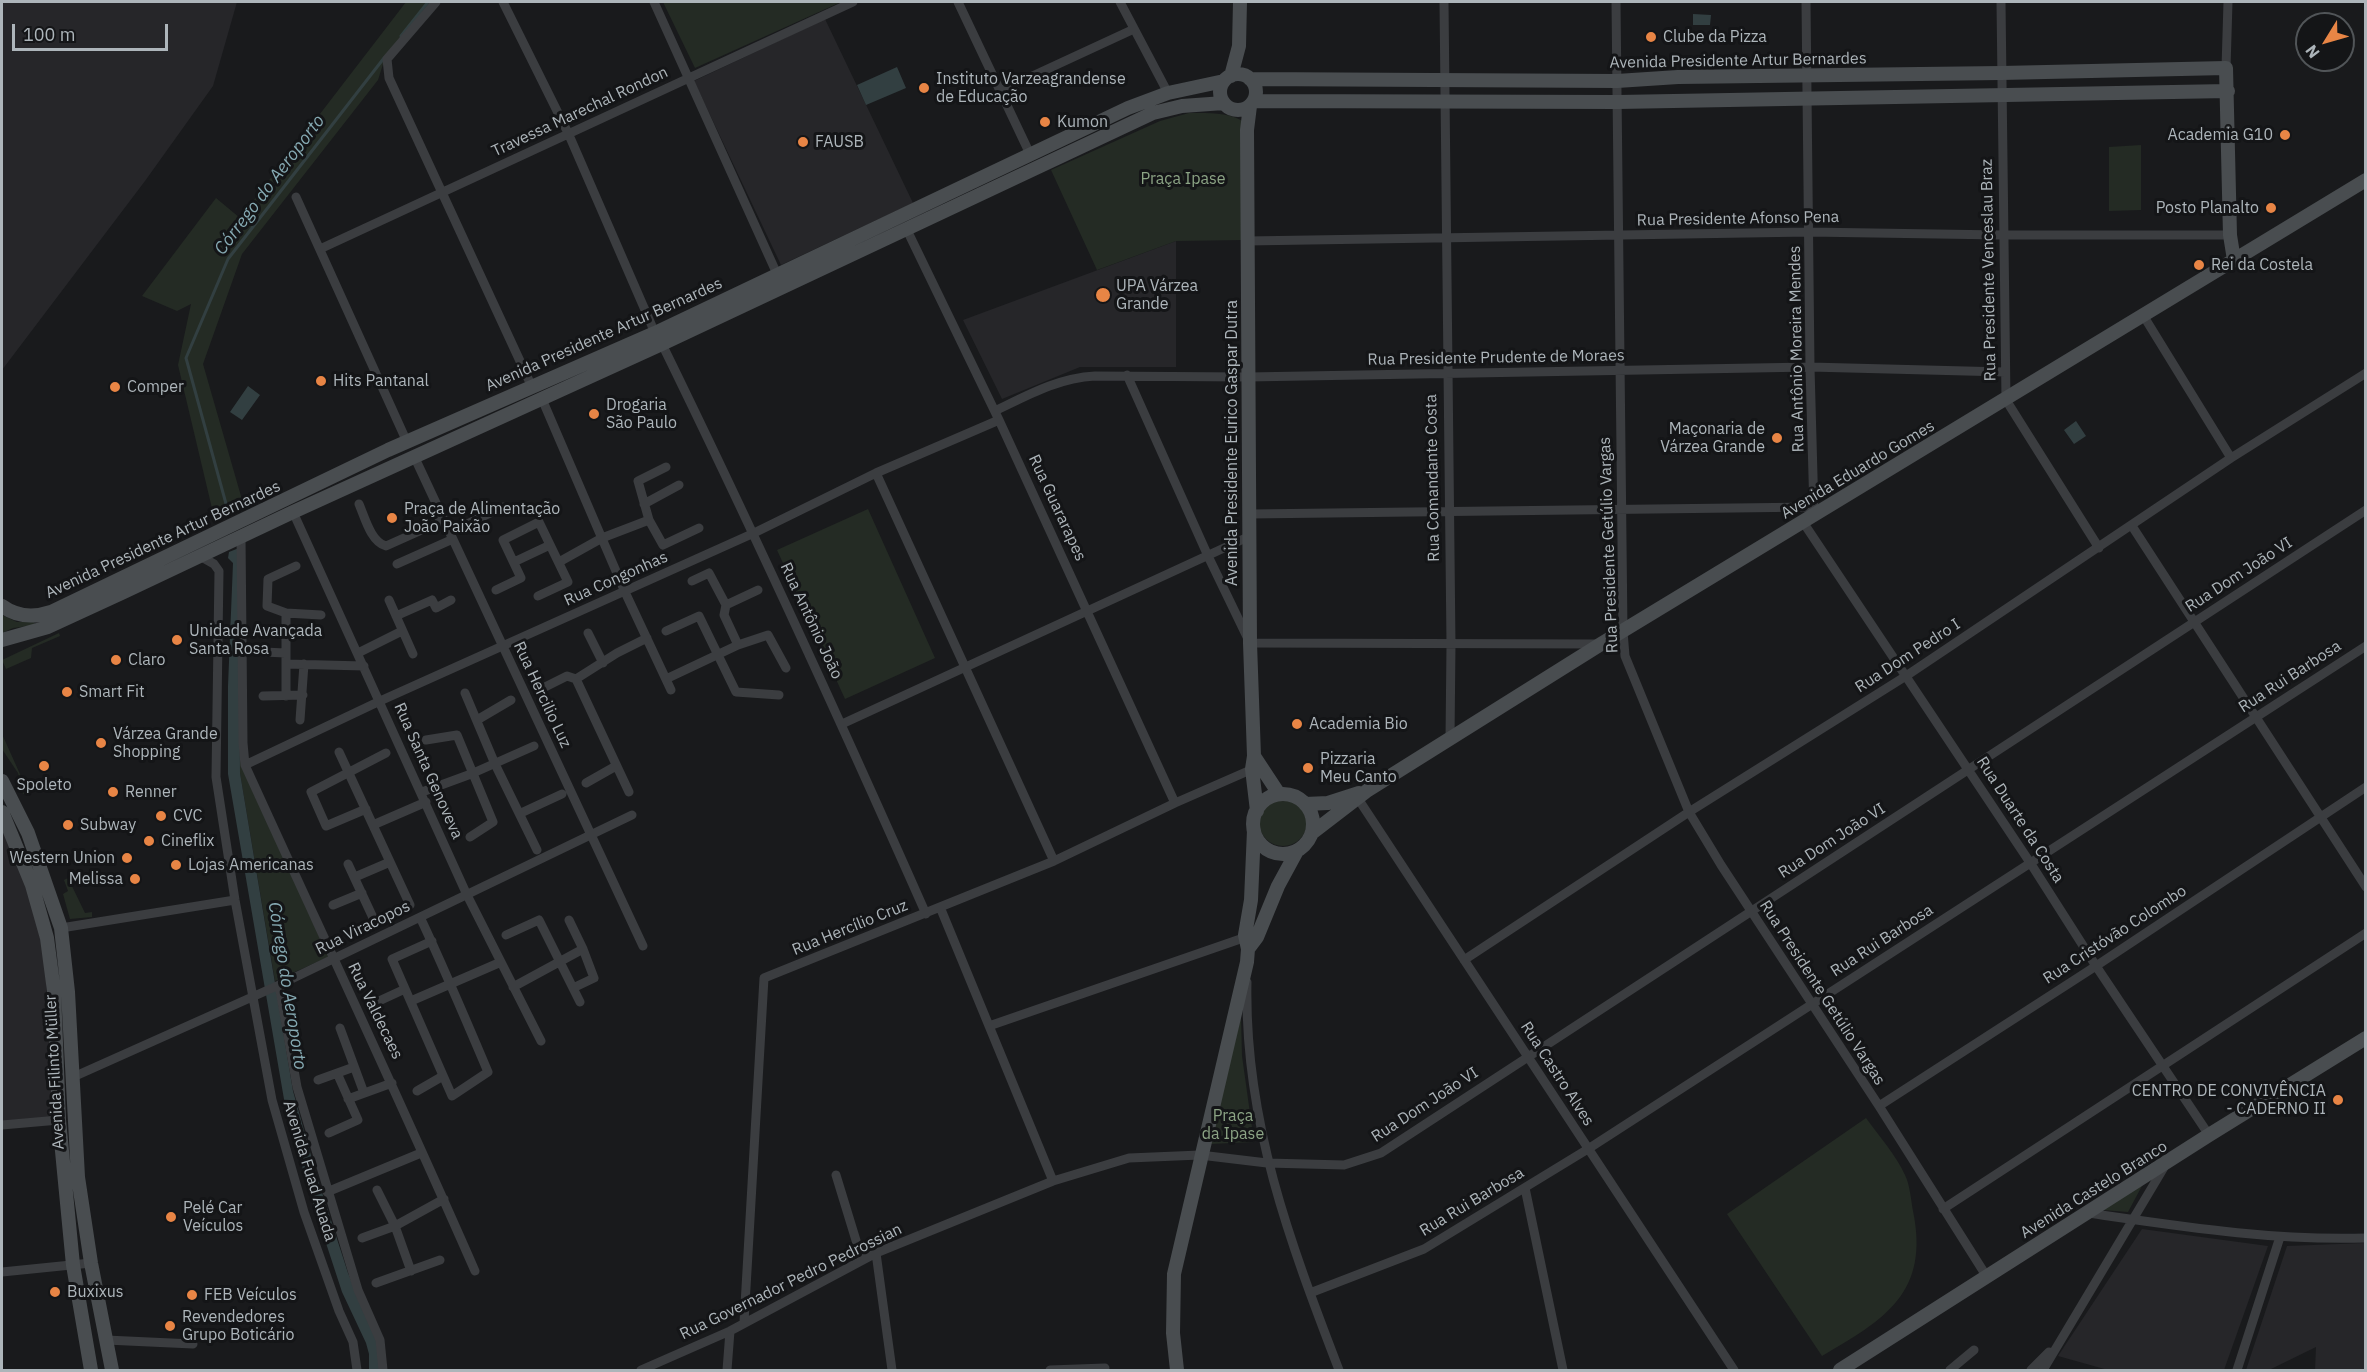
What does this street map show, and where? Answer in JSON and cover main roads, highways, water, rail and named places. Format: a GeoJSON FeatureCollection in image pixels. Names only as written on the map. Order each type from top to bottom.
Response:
{"type":"FeatureCollection","features":[{"type":"Feature","properties":{"kind":"main road"},"geometry":{"type":"LineString","coordinates":[[1240,2],[1239,46],[1248,77],[1256,90],[1252,103]]}},
{"type":"Feature","properties":{"kind":"main road"},"geometry":{"type":"LineString","coordinates":[[1239,46],[1228,78],[1220,92],[1247,130]]}},
{"type":"Feature","properties":{"kind":"main road","name":"Avenida Presidente Artur Bernardes"},"geometry":{"type":"LineString","coordinates":[[1248,77],[1446,81],[1617,81],[1678,77],[2226,68],[2228,91]]}},
{"type":"Feature","properties":{"kind":"main road"},"geometry":{"type":"LineString","coordinates":[[1228,78],[1248,77]]}},
{"type":"Feature","properties":{"kind":"main road","name":"Avenida Presidente Artur Bernardes"},"geometry":{"type":"LineString","coordinates":[[2,640],[48,627],[414,456],[542,399],[777,274],[1128,108],[1168,93],[1228,78]]}},
{"type":"Feature","properties":{"kind":"main road"},"geometry":{"type":"LineString","coordinates":[[1229,106],[1239,110],[1252,103],[1618,102],[2228,91],[2230,235],[2234,260]]}},
{"type":"Feature","properties":{"kind":"main road","name":"Avenida Presidente Eurico Gaspar Dutra"},"geometry":{"type":"LineString","coordinates":[[1252,103],[1247,130],[1247,241],[1250,643],[1257,810]]}},
{"type":"Feature","properties":{"kind":"main road","name":"Avenida Presidente Artur Bernardes"},"geometry":{"type":"LineString","coordinates":[[2,606],[15,614],[27,617],[51,612],[407,442],[532,387],[658,338],[906,228],[1153,113],[1182,106],[1229,106]]}},
{"type":"Feature","properties":{"kind":"main road","name":"Avenida Eduardo Gomes"},"geometry":{"type":"LineString","coordinates":[[1312,833],[1360,794],[1810,515],[2006,400],[2365,180]]}},
{"type":"Feature","properties":{"kind":"main road"},"geometry":{"type":"LineString","coordinates":[[1249,946],[1297,851],[1312,833],[1312,818],[1305,804],[1298,798],[1279,794],[1255,764]]}},
{"type":"Feature","properties":{"kind":"main road","name":"Avenida Filinto Müller"},"geometry":{"type":"LineString","coordinates":[[2,781],[28,832],[61,928],[68,992],[78,1177],[90,1263],[112,1371]]}},
{"type":"Feature","properties":{"kind":"main road"},"geometry":{"type":"LineString","coordinates":[[1177,1371],[1173,1333],[1174,1274],[1249,946],[1254,820],[1262,803],[1279,794]]}},
{"type":"Feature","properties":{"kind":"main road"},"geometry":{"type":"LineString","coordinates":[[1305,804],[1328,803],[1360,794]]}},
{"type":"Feature","properties":{"kind":"main road","name":"Avenida Filinto Müller"},"geometry":{"type":"LineString","coordinates":[[2,812],[32,885],[47,938],[54,991],[59,1120],[73,1265],[91,1371]]}},
{"type":"Feature","properties":{"kind":"main road"},"geometry":{"type":"LineString","coordinates":[[1254,830],[1261,844],[1267,849],[1282,854],[1297,851]]}},
{"type":"Feature","properties":{"kind":"main road","name":"Avenida Castelo Branco"},"geometry":{"type":"LineString","coordinates":[[1840,1371],[2167,1164],[2209,1135],[2366,1038]]}},
{"type":"Feature","properties":{"kind":"waterway","name":"Córrego do Aeroporto"},"geometry":{"type":"LineString","coordinates":[[401,36],[428,2]]}},
{"type":"Feature","properties":{"kind":"waterway","name":"Córrego do Aeroporto"},"geometry":{"type":"LineString","coordinates":[[228,511],[186,358],[228,259],[384,58]]}},
{"type":"Feature","properties":{"kind":"place","name":"Clube da Pizza"},"geometry":{"type":"Point","coordinates":[1651,37]}},
{"type":"Feature","properties":{"kind":"place","name":"Instituto Varzeagrandense de Educação"},"geometry":{"type":"Point","coordinates":[924,88]}},
{"type":"Feature","properties":{"kind":"place","name":"Kumon"},"geometry":{"type":"Point","coordinates":[1045,122]}},
{"type":"Feature","properties":{"kind":"place","name":"Academia G10"},"geometry":{"type":"Point","coordinates":[2285,135]}},
{"type":"Feature","properties":{"kind":"place","name":"FAUSB"},"geometry":{"type":"Point","coordinates":[803,142]}},
{"type":"Feature","properties":{"kind":"place","name":"Posto Planalto"},"geometry":{"type":"Point","coordinates":[2271,208]}},
{"type":"Feature","properties":{"kind":"place","name":"Rei da Costela"},"geometry":{"type":"Point","coordinates":[2199,265]}},
{"type":"Feature","properties":{"kind":"place","name":"UPA Várzea Grande"},"geometry":{"type":"Point","coordinates":[1103,295]}},
{"type":"Feature","properties":{"kind":"place","name":"Hits Pantanal"},"geometry":{"type":"Point","coordinates":[321,381]}},
{"type":"Feature","properties":{"kind":"place","name":"Comper"},"geometry":{"type":"Point","coordinates":[115,387]}},
{"type":"Feature","properties":{"kind":"place","name":"Drogaria São Paulo"},"geometry":{"type":"Point","coordinates":[594,414]}},
{"type":"Feature","properties":{"kind":"place","name":"Maçonaria de Várzea Grande"},"geometry":{"type":"Point","coordinates":[1777,438]}},
{"type":"Feature","properties":{"kind":"place","name":"Praça de Alimentação João Paixão"},"geometry":{"type":"Point","coordinates":[392,518]}},
{"type":"Feature","properties":{"kind":"place","name":"Unidade Avançada Santa Rosa"},"geometry":{"type":"Point","coordinates":[177,640]}},
{"type":"Feature","properties":{"kind":"place","name":"Claro"},"geometry":{"type":"Point","coordinates":[116,660]}},
{"type":"Feature","properties":{"kind":"place","name":"Smart Fit"},"geometry":{"type":"Point","coordinates":[67,692]}},
{"type":"Feature","properties":{"kind":"place","name":"Academia Bio"},"geometry":{"type":"Point","coordinates":[1297,724]}},
{"type":"Feature","properties":{"kind":"place","name":"Várzea Grande Shopping"},"geometry":{"type":"Point","coordinates":[101,743]}},
{"type":"Feature","properties":{"kind":"place","name":"Spoleto"},"geometry":{"type":"Point","coordinates":[44,766]}},
{"type":"Feature","properties":{"kind":"place","name":"Pizzaria Meu Canto"},"geometry":{"type":"Point","coordinates":[1308,768]}},
{"type":"Feature","properties":{"kind":"place","name":"Renner"},"geometry":{"type":"Point","coordinates":[113,792]}},
{"type":"Feature","properties":{"kind":"place","name":"CVC"},"geometry":{"type":"Point","coordinates":[161,816]}},
{"type":"Feature","properties":{"kind":"place","name":"Subway"},"geometry":{"type":"Point","coordinates":[68,825]}},
{"type":"Feature","properties":{"kind":"place","name":"Cineflix"},"geometry":{"type":"Point","coordinates":[149,841]}},
{"type":"Feature","properties":{"kind":"place","name":"Western Union"},"geometry":{"type":"Point","coordinates":[127,858]}},
{"type":"Feature","properties":{"kind":"place","name":"Lojas Americanas"},"geometry":{"type":"Point","coordinates":[176,865]}},
{"type":"Feature","properties":{"kind":"place","name":"Melissa"},"geometry":{"type":"Point","coordinates":[135,879]}},
{"type":"Feature","properties":{"kind":"place","name":"CENTRO DE CONVIVÊNCIA - CADERNO II"},"geometry":{"type":"Point","coordinates":[2338,1100]}},
{"type":"Feature","properties":{"kind":"place","name":"Pelé Car Veículos"},"geometry":{"type":"Point","coordinates":[171,1217]}},
{"type":"Feature","properties":{"kind":"place","name":"Buxixus"},"geometry":{"type":"Point","coordinates":[55,1292]}},
{"type":"Feature","properties":{"kind":"place","name":"FEB Veículos"},"geometry":{"type":"Point","coordinates":[192,1295]}},
{"type":"Feature","properties":{"kind":"place","name":"Revendedores Grupo Boticário"},"geometry":{"type":"Point","coordinates":[170,1326]}},
{"type":"Feature","properties":{"kind":"park label","name":"Praça Ipase"},"geometry":{"type":"Point","coordinates":[1183,179]}},
{"type":"Feature","properties":{"kind":"park label","name":"Praça da Ipase"},"geometry":{"type":"Point","coordinates":[1233,1125]}}]}
